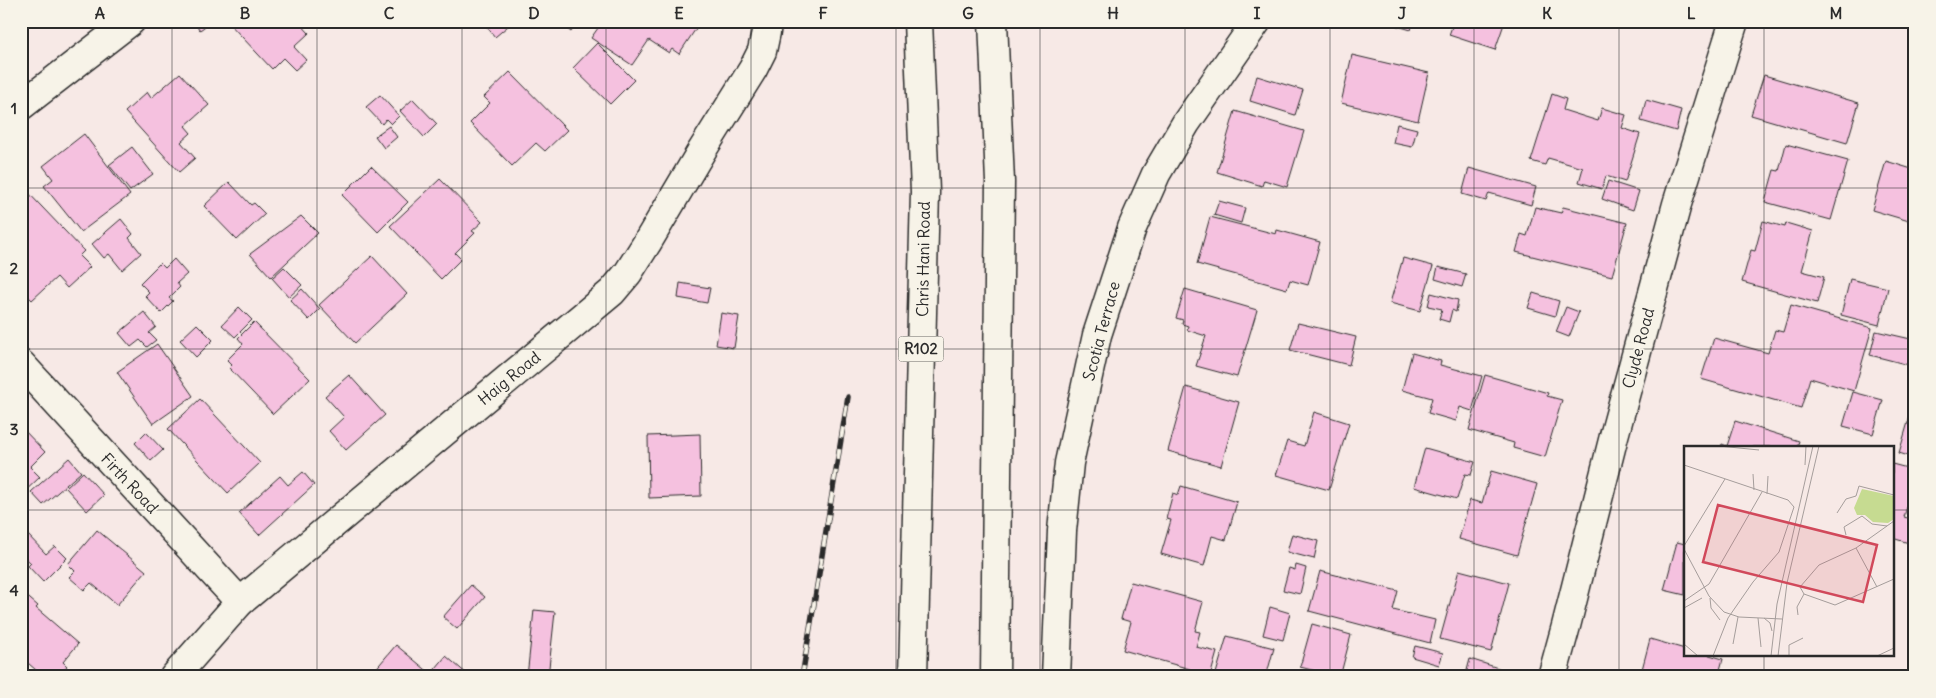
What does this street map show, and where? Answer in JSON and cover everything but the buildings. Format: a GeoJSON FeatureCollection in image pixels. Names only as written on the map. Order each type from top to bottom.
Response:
{"type":"FeatureCollection","features":[{"type":"Feature","properties":{"kind":"street"},"geometry":{"type":"LineString","coordinates":[[21,106],[131,21]]}},
{"type":"Feature","properties":{"kind":"street","name":"Haig Road"},"geometry":{"type":"LineString","coordinates":[[174,677],[240,602],[612,292],[628,273],[647,243],[753,69],[762,51],[767,21]]}},
{"type":"Feature","properties":{"kind":"street","name":"Chris Hani Road"},"geometry":{"type":"LineString","coordinates":[[913,677],[925,192],[918,21]]}},
{"type":"Feature","properties":{"kind":"street"},"geometry":{"type":"LineString","coordinates":[[993,21],[1000,182],[995,677]]}},
{"type":"Feature","properties":{"kind":"street","name":"Scotia Terrace"},"geometry":{"type":"LineString","coordinates":[[1056,677],[1062,531],[1069,463],[1097,335],[1132,228],[1156,174],[1186,123],[1257,21]]}},
{"type":"Feature","properties":{"kind":"street","name":"Clyde Road"},"geometry":{"type":"LineString","coordinates":[[1552,677],[1674,214],[1734,21]]}},
{"type":"Feature","properties":{"kind":"street","name":"Firth Road"},"geometry":{"type":"LineString","coordinates":[[21,364],[240,602]]}},
{"type":"Feature","properties":{"kind":"railway"},"geometry":{"type":"LineString","coordinates":[[802,677],[848,397]]}}]}
